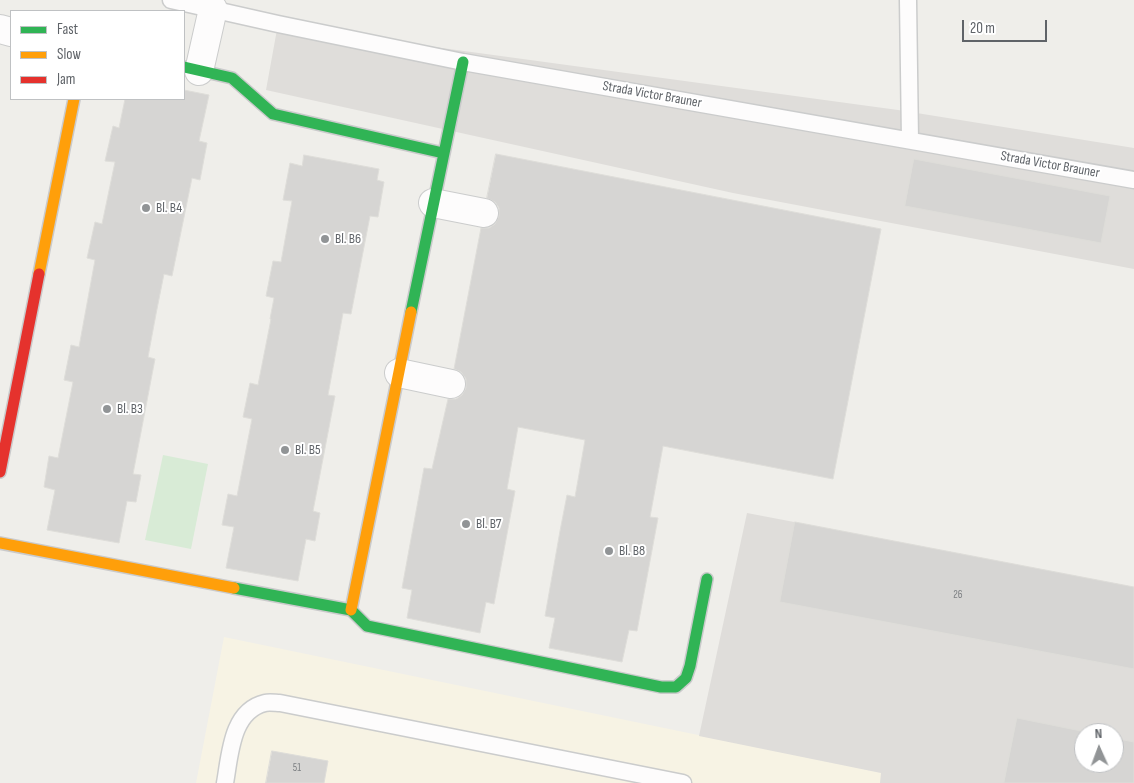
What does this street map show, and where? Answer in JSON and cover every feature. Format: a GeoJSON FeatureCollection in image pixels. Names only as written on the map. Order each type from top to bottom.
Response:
{"type":"FeatureCollection","features":[{"type":"Feature","properties":{"kind":"street"},"geometry":{"type":"LineString","coordinates":[[213,9],[192,69],[232,78],[273,114],[443,153]]}},
{"type":"Feature","properties":{"kind":"street"},"geometry":{"type":"LineString","coordinates":[[351,610],[463,62]]}},
{"type":"Feature","properties":{"kind":"street"},"geometry":{"type":"LineString","coordinates":[[0,472],[74,100]]}},
{"type":"Feature","properties":{"kind":"street"},"geometry":{"type":"LineString","coordinates":[[433,203],[484,213]]}},
{"type":"Feature","properties":{"kind":"street"},"geometry":{"type":"LineString","coordinates":[[399,374],[451,384]]}},
{"type":"Feature","properties":{"kind":"street"},"geometry":{"type":"LineString","coordinates":[[0,542],[351,610],[367,626],[661,688],[676,687],[686,678],[690,666],[706,579]]}},
{"type":"Feature","properties":{"kind":"lane","name":"Strada Victor Brauner"},"geometry":{"type":"LineString","coordinates":[[171,0],[463,62],[1134,180]]}},
{"type":"Feature","properties":{"kind":"lane"},"geometry":{"type":"LineString","coordinates":[[908,0],[910,140]]}},
{"type":"Feature","properties":{"kind":"lane"},"geometry":{"type":"LineString","coordinates":[[225,783],[236,730],[244,716],[253,708],[265,703],[280,703],[683,783]]}},
{"type":"Feature","properties":{"kind":"shaded area"},"geometry":{"type":"Polygon","coordinates":[[[278,24],[898,110],[1134,148],[1134,269],[733,193],[266,90],[278,24]]]}},
{"type":"Feature","properties":{"kind":"shaded area"},"geometry":{"type":"Polygon","coordinates":[[[747,513],[1134,587],[1134,783],[880,783],[881,773],[699,736],[747,513]]]}},
{"type":"Feature","properties":{"kind":"shaded area"},"geometry":{"type":"Polygon","coordinates":[[[224,637],[882,773],[880,783],[196,783],[224,637]]]}},
{"type":"Feature","properties":{"kind":"green space"},"geometry":{"type":"Polygon","coordinates":[[[163,455],[208,464],[191,549],[145,540],[163,455]]]}},
{"type":"Feature","properties":{"kind":"building"},"geometry":{"type":"Polygon","coordinates":[[[185,90],[209,95],[199,141],[207,143],[200,180],[192,178],[172,276],[164,274],[148,357],[155,359],[133,474],[141,475],[136,502],[127,501],[119,543],[47,530],[55,490],[44,487],[49,456],[58,458],[73,382],[64,380],[71,345],[79,347],[95,260],[87,258],[95,222],[102,224],[115,162],[105,161],[113,126],[119,128],[125,100],[185,100],[185,90]]]}},
{"type":"Feature","properties":{"kind":"building"},"geometry":{"type":"Polygon","coordinates":[[[496,154],[881,229],[833,479],[663,446],[650,517],[658,518],[637,631],[629,630],[622,662],[549,648],[555,618],[545,616],[567,495],[575,497],[585,440],[518,427],[507,489],[515,491],[494,604],[486,602],[480,633],[407,618],[412,590],[402,588],[424,468],[432,469],[448,399],[456,399],[462,395],[466,388],[466,379],[461,372],[454,369],[481,228],[489,228],[495,224],[499,216],[499,208],[495,202],[487,198],[496,154]]]}},
{"type":"Feature","properties":{"kind":"building"},"geometry":{"type":"Polygon","coordinates":[[[304,155],[379,169],[377,180],[384,182],[378,217],[370,216],[351,314],[343,313],[328,395],[335,396],[313,511],[320,513],[315,541],[306,539],[298,581],[226,568],[234,527],[222,525],[228,494],[237,496],[252,419],[243,417],[250,383],[258,385],[271,319],[274,298],[266,296],[273,261],[281,262],[292,201],[283,200],[290,163],[302,166],[304,155]]]}},
{"type":"Feature","properties":{"kind":"building"},"geometry":{"type":"Polygon","coordinates":[[[914,159],[1110,196],[1101,243],[905,206],[914,159]]]}},
{"type":"Feature","properties":{"kind":"building"},"geometry":{"type":"Polygon","coordinates":[[[795,522],[1134,587],[1134,669],[780,602],[795,522]]]}},
{"type":"Feature","properties":{"kind":"building"},"geometry":{"type":"Polygon","coordinates":[[[1017,718],[1074,730],[1074,773],[1124,773],[1124,740],[1134,742],[1134,783],[1004,783],[1017,718]]]}},
{"type":"Feature","properties":{"kind":"building"},"geometry":{"type":"Polygon","coordinates":[[[272,751],[328,761],[324,783],[266,783],[272,751]]]}},
{"type":"Feature","properties":{"kind":"traffic: fast"},"geometry":{"type":"LineString","coordinates":[[411,312],[463,62]]}},
{"type":"Feature","properties":{"kind":"traffic: fast"},"geometry":{"type":"LineString","coordinates":[[185,67],[232,78],[273,114],[443,153]]}},
{"type":"Feature","properties":{"kind":"traffic: fast"},"geometry":{"type":"LineString","coordinates":[[234,588],[351,610],[367,626],[661,687],[676,687],[686,678],[690,666],[707,579]]}},
{"type":"Feature","properties":{"kind":"traffic: slow"},"geometry":{"type":"LineString","coordinates":[[39,274],[74,100]]}},
{"type":"Feature","properties":{"kind":"traffic: slow"},"geometry":{"type":"LineString","coordinates":[[351,610],[411,312]]}},
{"type":"Feature","properties":{"kind":"traffic: slow"},"geometry":{"type":"LineString","coordinates":[[0,543],[234,588]]}},
{"type":"Feature","properties":{"kind":"traffic: jam"},"geometry":{"type":"LineString","coordinates":[[0,472],[39,274]]}},
{"type":"Feature","properties":{"kind":"place","name":"Bl. B4"},"geometry":{"type":"Point","coordinates":[146,208]}},
{"type":"Feature","properties":{"kind":"place","name":"Bl. B6"},"geometry":{"type":"Point","coordinates":[325,239]}},
{"type":"Feature","properties":{"kind":"place","name":"Bl. B3"},"geometry":{"type":"Point","coordinates":[107,409]}},
{"type":"Feature","properties":{"kind":"place","name":"Bl. B5"},"geometry":{"type":"Point","coordinates":[285,450]}},
{"type":"Feature","properties":{"kind":"place","name":"Bl. B7"},"geometry":{"type":"Point","coordinates":[466,524]}},
{"type":"Feature","properties":{"kind":"place","name":"Bl. B8"},"geometry":{"type":"Point","coordinates":[609,551]}}]}
